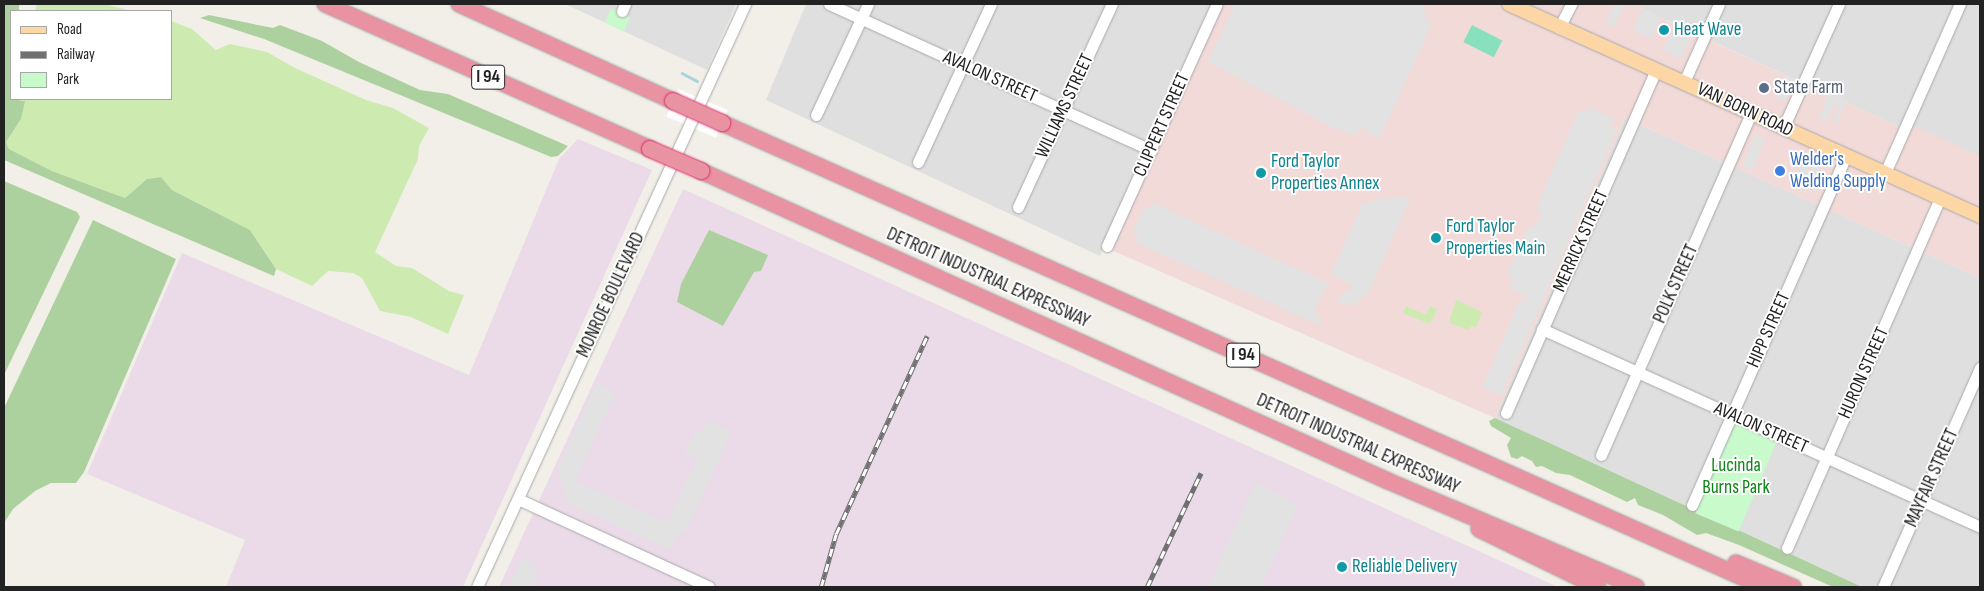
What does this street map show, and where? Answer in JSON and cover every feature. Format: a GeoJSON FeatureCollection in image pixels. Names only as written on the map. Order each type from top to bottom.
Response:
{"type":"FeatureCollection","features":[{"type":"Feature","properties":{"kind":"highway","name":"DETROIT INDUSTRIAL EXPRESSWAY"},"geometry":{"type":"LineString","coordinates":[[325,4],[701,171],[1388,482],[1636,587]]}},
{"type":"Feature","properties":{"kind":"highway","name":"DETROIT INDUSTRIAL EXPRESSWAY"},"geometry":{"type":"LineString","coordinates":[[459,4],[1764,587]]}},
{"type":"Feature","properties":{"kind":"highway"},"geometry":{"type":"LineString","coordinates":[[1388,482],[1598,587]]}},
{"type":"Feature","properties":{"kind":"highway"},"geometry":{"type":"LineString","coordinates":[[1553,493],[1638,521],[1793,587]]}},
{"type":"Feature","properties":{"kind":"main road","name":"VAN BORN ROAD"},"geometry":{"type":"LineString","coordinates":[[1509,4],[1980,216]]}},
{"type":"Feature","properties":{"kind":"street","name":"MONROE BOULEVARD"},"geometry":{"type":"LineString","coordinates":[[477,587],[745,4]]}},
{"type":"Feature","properties":{"kind":"street","name":"AVALON STREET"},"geometry":{"type":"LineString","coordinates":[[829,4],[1151,150]]}},
{"type":"Feature","properties":{"kind":"street"},"geometry":{"type":"LineString","coordinates":[[816,115],[868,4]]}},
{"type":"Feature","properties":{"kind":"street"},"geometry":{"type":"LineString","coordinates":[[918,162],[991,4]]}},
{"type":"Feature","properties":{"kind":"street","name":"WILLIAMS STREET"},"geometry":{"type":"LineString","coordinates":[[1018,207],[1112,4]]}},
{"type":"Feature","properties":{"kind":"street","name":"CLIPPERT STREET"},"geometry":{"type":"LineString","coordinates":[[1107,246],[1217,4]]}},
{"type":"Feature","properties":{"kind":"street"},"geometry":{"type":"LineString","coordinates":[[1559,28],[1571,4]]}},
{"type":"Feature","properties":{"kind":"street"},"geometry":{"type":"LineString","coordinates":[[1684,82],[1719,4]]}},
{"type":"Feature","properties":{"kind":"street"},"geometry":{"type":"LineString","coordinates":[[1783,128],[1839,4]]}},
{"type":"Feature","properties":{"kind":"street"},"geometry":{"type":"LineString","coordinates":[[1884,173],[1960,4]]}},
{"type":"Feature","properties":{"kind":"street","name":"MERRICK STREET"},"geometry":{"type":"LineString","coordinates":[[1506,413],[1656,70]]}},
{"type":"Feature","properties":{"kind":"street","name":"POLK STREET"},"geometry":{"type":"LineString","coordinates":[[1601,455],[1751,113]]}},
{"type":"Feature","properties":{"kind":"street","name":"HIPP STREET"},"geometry":{"type":"LineString","coordinates":[[1692,505],[1846,156]]}},
{"type":"Feature","properties":{"kind":"street","name":"HURON STREET"},"geometry":{"type":"LineString","coordinates":[[1787,548],[1940,198]]}},
{"type":"Feature","properties":{"kind":"street","name":"AVALON STREET"},"geometry":{"type":"LineString","coordinates":[[1542,329],[1980,527]]}},
{"type":"Feature","properties":{"kind":"street","name":"MAYFAIR STREET"},"geometry":{"type":"LineString","coordinates":[[1883,587],[1980,368]]}},
{"type":"Feature","properties":{"kind":"street"},"geometry":{"type":"LineString","coordinates":[[518,500],[709,587]]}},
{"type":"Feature","properties":{"kind":"shaded area"},"geometry":{"type":"Polygon","coordinates":[[[565,4],[736,4],[707,70],[565,4]]]}},
{"type":"Feature","properties":{"kind":"shaded area"},"geometry":{"type":"Polygon","coordinates":[[[806,4],[1216,4],[1100,256],[766,100],[806,4]]]}},
{"type":"Feature","properties":{"kind":"shaded area"},"geometry":{"type":"Polygon","coordinates":[[[1216,4],[1639,4],[1643,9],[1695,34],[1900,127],[1917,127],[1980,156],[1980,278],[1625,118],[1495,418],[1102,246],[1216,4]]]}},
{"type":"Feature","properties":{"kind":"shaded area"},"geometry":{"type":"Polygon","coordinates":[[[1235,4],[1423,4],[1427,21],[1432,23],[1379,140],[1360,127],[1355,136],[1330,126],[1208,62],[1235,4]]]}},
{"type":"Feature","properties":{"kind":"shaded area"},"geometry":{"type":"Polygon","coordinates":[[[1609,4],[1625,4],[1614,27],[1606,23],[1613,6],[1609,4]]]}},
{"type":"Feature","properties":{"kind":"shaded area"},"geometry":{"type":"Polygon","coordinates":[[[1639,4],[1980,4],[1980,157],[1900,127],[1698,35],[1643,9],[1639,4]]]}},
{"type":"Feature","properties":{"kind":"shaded area"},"geometry":{"type":"Polygon","coordinates":[[[1642,9],[1661,17],[1652,38],[1633,30],[1642,9]]]}},
{"type":"Feature","properties":{"kind":"shaded area"},"geometry":{"type":"Polygon","coordinates":[[[1674,29],[1691,39],[1680,59],[1662,49],[1674,29]]]}},
{"type":"Feature","properties":{"kind":"shaded area"},"geometry":{"type":"Polygon","coordinates":[[[1788,75],[1796,79],[1785,101],[1777,97],[1788,75]]]}},
{"type":"Feature","properties":{"kind":"shaded area"},"geometry":{"type":"Polygon","coordinates":[[[1828,94],[1836,97],[1827,122],[1818,119],[1828,94]]]}},
{"type":"Feature","properties":{"kind":"shaded area"},"geometry":{"type":"Polygon","coordinates":[[[1838,95],[1847,99],[1837,124],[1833,122],[1839,108],[1833,106],[1838,95]]]}},
{"type":"Feature","properties":{"kind":"shaded area"},"geometry":{"type":"Polygon","coordinates":[[[1589,107],[1614,119],[1610,127],[1617,129],[1501,396],[1482,387],[1520,300],[1527,301],[1525,295],[1509,288],[1513,278],[1507,275],[1529,226],[1535,227],[1542,212],[1536,209],[1579,110],[1585,113],[1589,107]]]}},
{"type":"Feature","properties":{"kind":"shaded area"},"geometry":{"type":"Polygon","coordinates":[[[1625,118],[1980,278],[1980,587],[1862,587],[1495,418],[1625,118]]]}},
{"type":"Feature","properties":{"kind":"shaded area"},"geometry":{"type":"Polygon","coordinates":[[[1755,135],[1765,139],[1752,171],[1742,167],[1755,135]]]}},
{"type":"Feature","properties":{"kind":"shaded area"},"geometry":{"type":"Polygon","coordinates":[[[578,139],[652,170],[463,587],[226,587],[245,540],[87,474],[182,253],[469,375],[559,159],[578,139]]]}},
{"type":"Feature","properties":{"kind":"shaded area"},"geometry":{"type":"Polygon","coordinates":[[[1813,165],[1824,170],[1815,192],[1795,178],[1800,166],[1810,170],[1813,165]]]}},
{"type":"Feature","properties":{"kind":"shaded area"},"geometry":{"type":"Polygon","coordinates":[[[683,189],[1558,587],[499,587],[683,189]]]}},
{"type":"Feature","properties":{"kind":"shaded area"},"geometry":{"type":"Polygon","coordinates":[[[1403,196],[1410,198],[1368,294],[1354,305],[1336,304],[1344,292],[1355,287],[1331,274],[1363,202],[1369,204],[1380,197],[1386,199],[1403,196]]]}},
{"type":"Feature","properties":{"kind":"shaded area"},"geometry":{"type":"Polygon","coordinates":[[[1153,203],[1328,283],[1315,310],[1321,320],[1319,325],[1135,242],[1138,236],[1132,233],[1145,206],[1150,208],[1153,203]]]}},
{"type":"Feature","properties":{"kind":"shaded area"},"geometry":{"type":"Polygon","coordinates":[[[597,383],[615,392],[575,481],[668,523],[696,459],[684,453],[696,429],[703,432],[708,421],[732,431],[684,534],[679,532],[671,550],[567,503],[558,468],[597,383]]]}},
{"type":"Feature","properties":{"kind":"shaded area"},"geometry":{"type":"Polygon","coordinates":[[[1256,482],[1298,505],[1261,587],[1208,587],[1256,482]]]}},
{"type":"Feature","properties":{"kind":"shaded area"},"geometry":{"type":"Polygon","coordinates":[[[522,558],[535,564],[532,570],[538,573],[531,587],[509,587],[522,558]]]}},
{"type":"Feature","properties":{"kind":"green space"},"geometry":{"type":"Polygon","coordinates":[[[4,4],[19,5],[19,10],[10,10],[10,100],[25,101],[21,119],[6,142],[9,149],[52,171],[125,198],[147,179],[161,177],[172,190],[250,230],[276,269],[274,276],[4,160],[4,4]]]}},
{"type":"Feature","properties":{"kind":"green space"},"geometry":{"type":"Polygon","coordinates":[[[37,4],[105,4],[127,10],[35,10],[37,4]]]}},
{"type":"Feature","properties":{"kind":"green space"},"geometry":{"type":"Polygon","coordinates":[[[611,9],[630,18],[624,31],[605,23],[611,9]]]}},
{"type":"Feature","properties":{"kind":"green space"},"geometry":{"type":"Polygon","coordinates":[[[209,15],[273,28],[280,25],[322,41],[359,62],[420,90],[448,94],[568,146],[558,156],[551,157],[264,39],[200,18],[209,15]]]}},
{"type":"Feature","properties":{"kind":"green space"},"geometry":{"type":"Polygon","coordinates":[[[172,21],[192,29],[216,50],[230,44],[267,52],[295,68],[366,100],[393,108],[429,128],[419,146],[418,159],[375,252],[396,266],[412,268],[449,291],[464,295],[448,334],[411,317],[380,311],[362,278],[353,273],[328,271],[312,286],[276,269],[250,230],[172,190],[161,177],[147,179],[125,198],[52,171],[9,149],[6,142],[21,119],[24,100],[172,100],[172,21]]]}},
{"type":"Feature","properties":{"kind":"green space"},"geometry":{"type":"Polygon","coordinates":[[[1472,25],[1502,40],[1494,57],[1463,42],[1472,25]]]}},
{"type":"Feature","properties":{"kind":"green space"},"geometry":{"type":"Polygon","coordinates":[[[4,181],[77,212],[80,217],[4,375],[4,181]]]}},
{"type":"Feature","properties":{"kind":"green space"},"geometry":{"type":"Polygon","coordinates":[[[93,220],[176,259],[84,472],[76,483],[51,483],[35,491],[13,509],[4,523],[4,408],[93,220]]]}},
{"type":"Feature","properties":{"kind":"green space"},"geometry":{"type":"Polygon","coordinates":[[[709,230],[768,255],[761,271],[754,272],[723,326],[677,302],[681,284],[709,230]]]}},
{"type":"Feature","properties":{"kind":"green space"},"geometry":{"type":"Polygon","coordinates":[[[1456,300],[1482,312],[1476,328],[1471,326],[1468,330],[1449,322],[1456,300]]]}},
{"type":"Feature","properties":{"kind":"green space"},"geometry":{"type":"Polygon","coordinates":[[[1406,306],[1426,315],[1430,306],[1437,309],[1430,324],[1403,313],[1406,306]]]}},
{"type":"Feature","properties":{"kind":"green space"},"geometry":{"type":"Polygon","coordinates":[[[1495,418],[1860,587],[1833,587],[1739,545],[1706,533],[1697,535],[1663,515],[1638,505],[1635,498],[1627,502],[1570,475],[1556,473],[1542,466],[1536,467],[1532,461],[1522,456],[1517,459],[1511,457],[1507,445],[1511,438],[1491,426],[1489,421],[1495,418]]]}},
{"type":"Feature","properties":{"kind":"green space","name":"Lucinda Burns Park"},"geometry":{"type":"Polygon","coordinates":[[[1734,422],[1777,440],[1739,531],[1695,513],[1734,422]]]}},
{"type":"Feature","properties":{"kind":"pier"},"geometry":{"type":"Polygon","coordinates":[[[678,89],[728,110],[716,138],[666,117],[678,89]]]}},
{"type":"Feature","properties":{"kind":"waterway"},"geometry":{"type":"LineString","coordinates":[[682,73],[697,81]]}},
{"type":"Feature","properties":{"kind":"railway"},"geometry":{"type":"LineString","coordinates":[[821,587],[836,534],[927,336]]}},
{"type":"Feature","properties":{"kind":"railway"},"geometry":{"type":"LineString","coordinates":[[1147,587],[1201,473]]}},
{"type":"Feature","properties":{"kind":"place","name":"Heat Wave"},"geometry":{"type":"Point","coordinates":[1664,30]}},
{"type":"Feature","properties":{"kind":"place","name":"State Farm"},"geometry":{"type":"Point","coordinates":[1764,88]}},
{"type":"Feature","properties":{"kind":"place","name":"Welder's Welding Supply"},"geometry":{"type":"Point","coordinates":[1780,171]}},
{"type":"Feature","properties":{"kind":"place","name":"Ford Taylor Properties Annex"},"geometry":{"type":"Point","coordinates":[1261,173]}},
{"type":"Feature","properties":{"kind":"place","name":"Ford Taylor Properties Main"},"geometry":{"type":"Point","coordinates":[1436,238]}},
{"type":"Feature","properties":{"kind":"place","name":"Reliable Delivery"},"geometry":{"type":"Point","coordinates":[1342,567]}}]}
